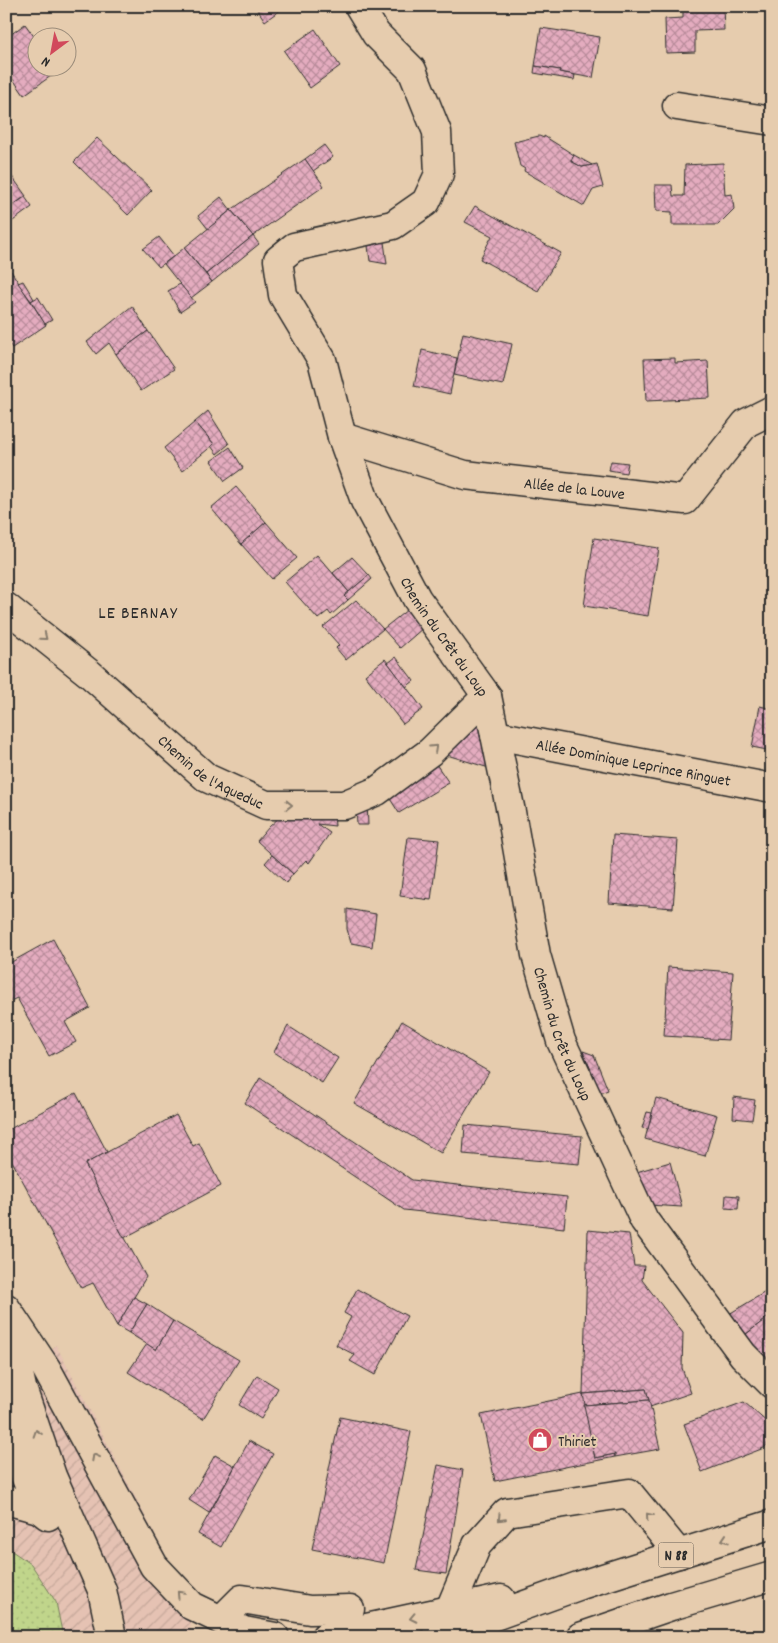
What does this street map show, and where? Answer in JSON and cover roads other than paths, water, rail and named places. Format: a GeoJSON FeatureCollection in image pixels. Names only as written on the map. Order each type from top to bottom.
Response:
{"type":"FeatureCollection","features":[{"type":"Feature","properties":{"kind":"main road","name":"Chemin du Crêt du Loup"},"geometry":{"type":"LineString","coordinates":[[359,6],[376,34],[412,70],[436,132],[439,174],[426,202],[393,225],[294,248],[278,260],[283,296],[322,360],[342,437],[365,501],[417,598],[487,696],[511,812],[536,955],[561,1041],[644,1220],[743,1355],[772,1384]]}},
{"type":"Feature","properties":{"kind":"main road"},"geometry":{"type":"LineString","coordinates":[[677,106],[772,121]]}},
{"type":"Feature","properties":{"kind":"main road","name":"Allée de la Louve"},"geometry":{"type":"LineString","coordinates":[[342,437],[465,475],[685,500],[746,422],[772,410]]}},
{"type":"Feature","properties":{"kind":"main road","name":"Chemin de l'Aqueduc"},"geometry":{"type":"LineString","coordinates":[[6,607],[90,674],[207,778],[266,805],[344,805],[377,791],[430,752],[487,696]]}},
{"type":"Feature","properties":{"kind":"main road","name":"Allée Dominique Leprince Ringuet"},"geometry":{"type":"LineString","coordinates":[[495,735],[772,788]]}},
{"type":"Feature","properties":{"kind":"main road"},"geometry":{"type":"LineString","coordinates":[[6,1308],[46,1368],[154,1566],[192,1606],[244,1631],[275,1637]]}},
{"type":"Feature","properties":{"kind":"main road"},"geometry":{"type":"LineString","coordinates":[[6,1312],[22,1388],[52,1476],[102,1590],[112,1637]]}},
{"type":"Feature","properties":{"kind":"main road"},"geometry":{"type":"LineString","coordinates":[[6,1399],[20,1464],[39,1509]]}},
{"type":"Feature","properties":{"kind":"main road"},"geometry":{"type":"LineString","coordinates":[[450,1609],[476,1545],[508,1512],[630,1493],[679,1554]]}},
{"type":"Feature","properties":{"kind":"main road"},"geometry":{"type":"LineString","coordinates":[[6,1500],[39,1509],[82,1544]]}},
{"type":"Feature","properties":{"kind":"main road","name":"N 88"},"geometry":{"type":"LineString","coordinates":[[436,1637],[581,1585],[772,1524]]}},
{"type":"Feature","properties":{"kind":"main road"},"geometry":{"type":"LineString","coordinates":[[580,1637],[671,1606],[772,1576]]}},
{"type":"Feature","properties":{"kind":"main road"},"geometry":{"type":"LineString","coordinates":[[325,1637],[450,1609],[581,1585]]}},
{"type":"Feature","properties":{"kind":"main road"},"geometry":{"type":"LineString","coordinates":[[221,1620],[242,1599],[310,1610],[350,1609]]}},
{"type":"Feature","properties":{"kind":"main road"},"geometry":{"type":"LineString","coordinates":[[628,1637],[671,1606]]}},
{"type":"Feature","properties":{"kind":"place","name":"Thiriet"},"geometry":{"type":"Point","coordinates":[540,1440]}},
{"type":"Feature","properties":{"kind":"district","name":"LE BERNAY"},"geometry":{"type":"Point","coordinates":[138,612]}}]}
